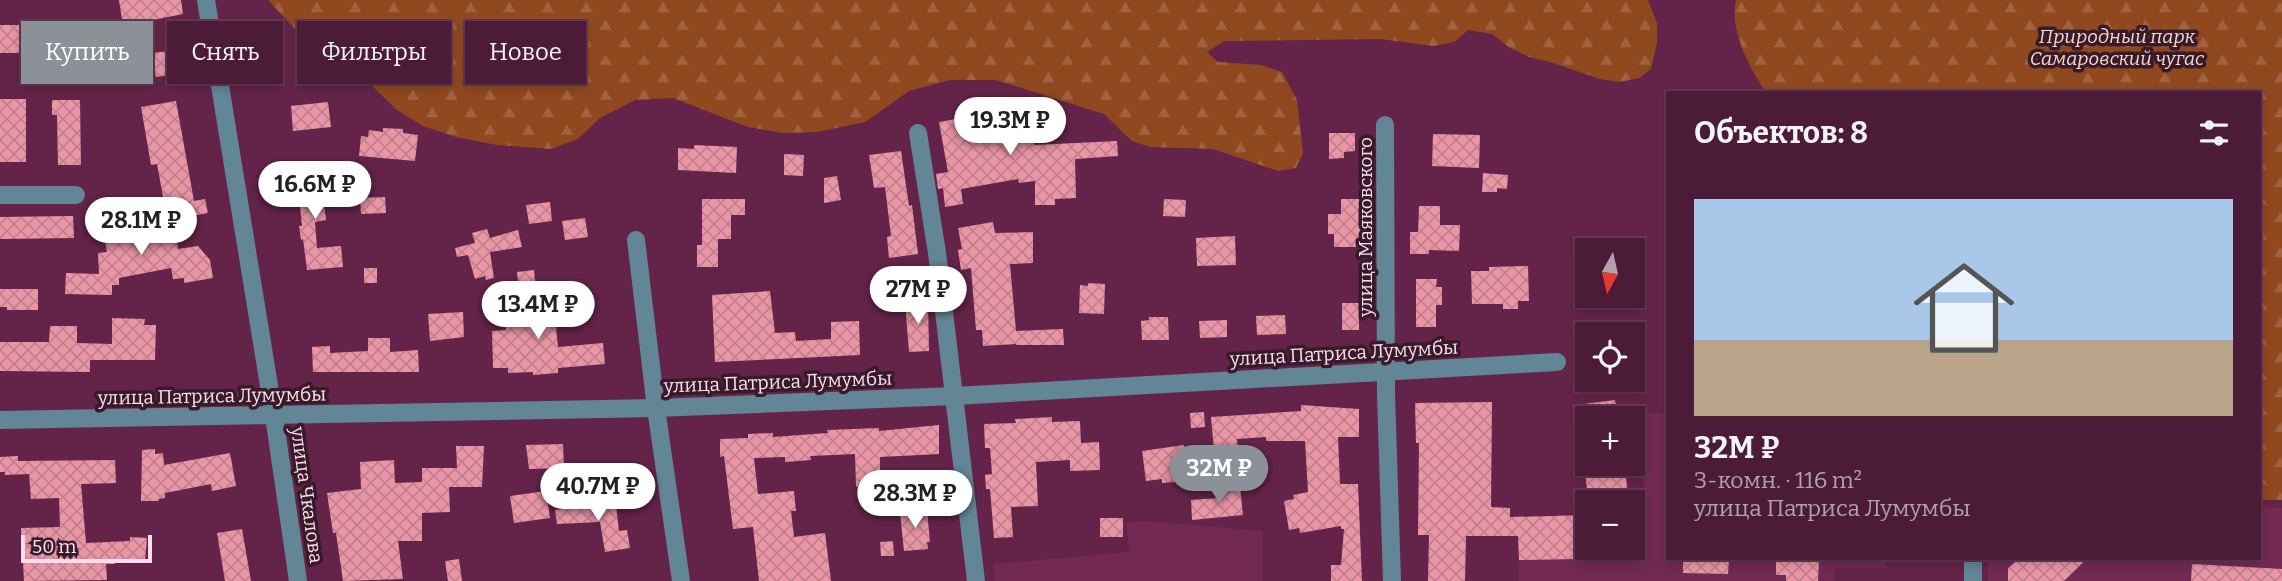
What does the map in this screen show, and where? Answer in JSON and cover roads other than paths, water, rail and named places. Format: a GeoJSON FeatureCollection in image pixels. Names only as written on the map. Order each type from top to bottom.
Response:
{"type":"FeatureCollection","features":[{"type":"Feature","properties":{"kind":"street","name":"улица Чкалова"},"geometry":{"type":"LineString","coordinates":[[206,0],[274,416],[298,581]]}},
{"type":"Feature","properties":{"kind":"street","name":"улица Маяковского"},"geometry":{"type":"LineString","coordinates":[[1385,125],[1386,371],[1392,581]]}},
{"type":"Feature","properties":{"kind":"street"},"geometry":{"type":"LineString","coordinates":[[918,133],[937,253],[976,581]]}},
{"type":"Feature","properties":{"kind":"street"},"geometry":{"type":"LineString","coordinates":[[0,195],[76,195]]}},
{"type":"Feature","properties":{"kind":"street"},"geometry":{"type":"LineString","coordinates":[[636,240],[656,408],[681,581]]}},
{"type":"Feature","properties":{"kind":"street","name":"улица Патриса Лумумбы"},"geometry":{"type":"LineString","coordinates":[[0,420],[656,408],[954,396],[1557,362]]}},
{"type":"Feature","properties":{"kind":"street"},"geometry":{"type":"LineString","coordinates":[[1973,560],[1973,581]]}},
{"type":"Feature","properties":{"kind":"park label","name":"Природный парк Самаровский чугас"},"geometry":{"type":"Point","coordinates":[2117,47]}}]}
